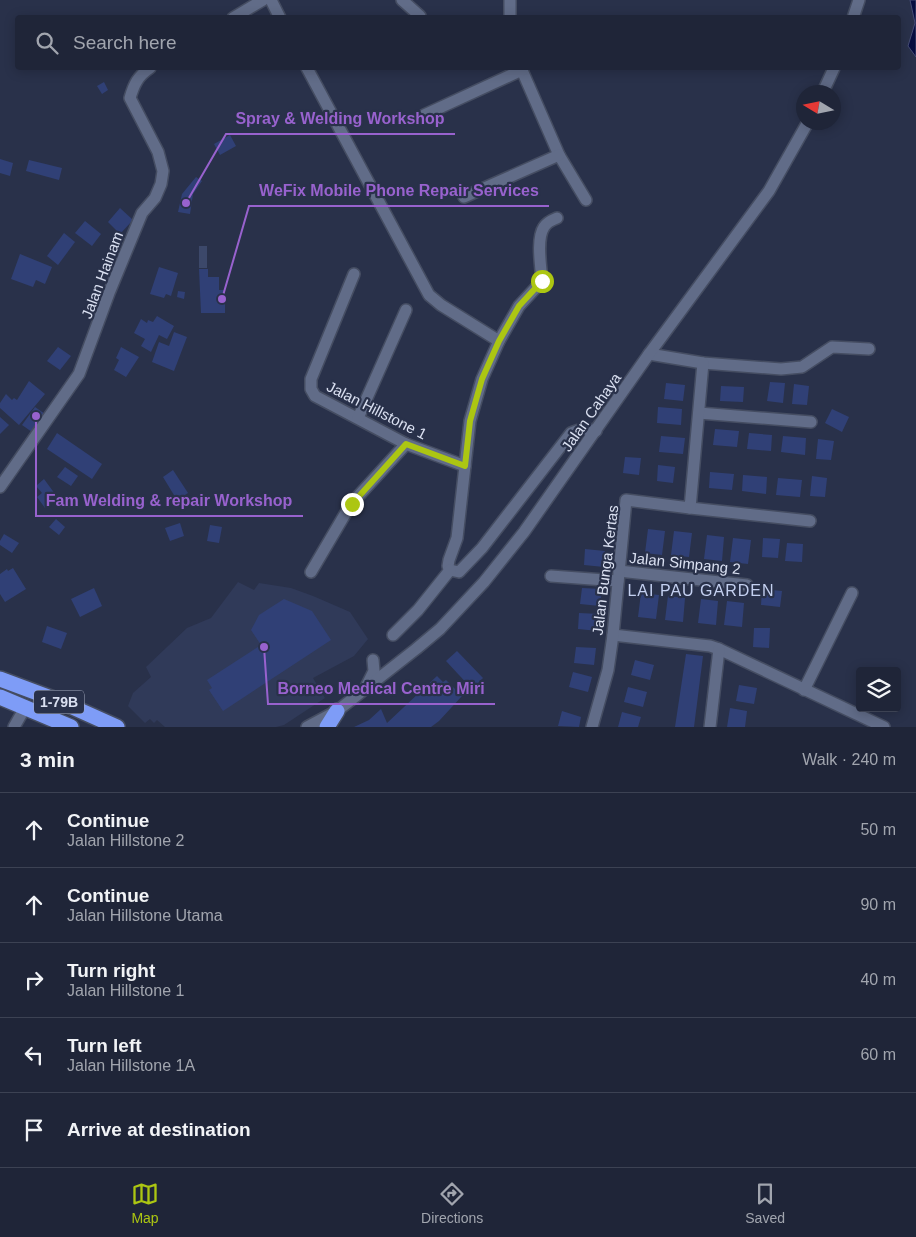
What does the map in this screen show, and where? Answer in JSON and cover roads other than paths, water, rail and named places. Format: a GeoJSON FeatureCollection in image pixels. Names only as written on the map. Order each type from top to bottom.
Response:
{"type":"FeatureCollection","features":[{"type":"Feature","properties":{"kind":"highway","name":"1-79B"},"geometry":{"type":"LineString","coordinates":[[0,678],[117,727]]}},
{"type":"Feature","properties":{"kind":"highway"},"geometry":{"type":"LineString","coordinates":[[0,696],[71,727]]}},
{"type":"Feature","properties":{"kind":"highway"},"geometry":{"type":"LineString","coordinates":[[327,727],[337,711]]}},
{"type":"Feature","properties":{"kind":"street"},"geometry":{"type":"LineString","coordinates":[[238,15],[263,0]]}},
{"type":"Feature","properties":{"kind":"street"},"geometry":{"type":"LineString","coordinates":[[271,0],[278,15]]}},
{"type":"Feature","properties":{"kind":"street"},"geometry":{"type":"LineString","coordinates":[[402,0],[419,15]]}},
{"type":"Feature","properties":{"kind":"street"},"geometry":{"type":"LineString","coordinates":[[510,0],[510,15]]}},
{"type":"Feature","properties":{"kind":"street"},"geometry":{"type":"LineString","coordinates":[[854,15],[859,0]]}},
{"type":"Feature","properties":{"kind":"street","name":"Jalan Hainam"},"geometry":{"type":"LineString","coordinates":[[0,488],[80,374],[109,293],[142,213],[155,198],[162,184],[163,171],[158,152],[130,98],[135,82],[141,73],[146,70]]}},
{"type":"Feature","properties":{"kind":"street"},"geometry":{"type":"LineString","coordinates":[[308,70],[429,295],[441,306],[499,341]]}},
{"type":"Feature","properties":{"kind":"street"},"geometry":{"type":"LineString","coordinates":[[424,115],[519,70]]}},
{"type":"Feature","properties":{"kind":"street"},"geometry":{"type":"LineString","coordinates":[[521,70],[559,155],[586,200]]}},
{"type":"Feature","properties":{"kind":"street"},"geometry":{"type":"LineString","coordinates":[[826,85],[833,70]]}},
{"type":"Feature","properties":{"kind":"street","name":"Jalan Cahaya"},"geometry":{"type":"LineString","coordinates":[[307,727],[337,711],[440,628],[484,582],[524,532],[649,354],[769,191],[803,130]]}},
{"type":"Feature","properties":{"kind":"street"},"geometry":{"type":"LineString","coordinates":[[464,197],[559,155]]}},
{"type":"Feature","properties":{"kind":"street"},"geometry":{"type":"LineString","coordinates":[[450,570],[448,566],[449,560],[458,538],[470,421],[482,379],[499,341],[519,306],[542,281],[541,233],[545,225],[557,218]]}},
{"type":"Feature","properties":{"kind":"street","name":"Jalan Hillstone 1"},"geometry":{"type":"LineString","coordinates":[[354,274],[311,379],[311,390],[315,396],[406,444],[465,466]]}},
{"type":"Feature","properties":{"kind":"street"},"geometry":{"type":"LineString","coordinates":[[358,418],[406,310]]}},
{"type":"Feature","properties":{"kind":"street"},"geometry":{"type":"LineString","coordinates":[[649,354],[703,363],[789,368],[802,367],[832,347],[869,349]]}},
{"type":"Feature","properties":{"kind":"street"},"geometry":{"type":"LineString","coordinates":[[703,363],[690,508],[810,521]]}},
{"type":"Feature","properties":{"kind":"street"},"geometry":{"type":"LineString","coordinates":[[698,413],[811,422]]}},
{"type":"Feature","properties":{"kind":"street"},"geometry":{"type":"LineString","coordinates":[[450,570],[458,572],[482,548],[571,433],[579,429],[596,431]]}},
{"type":"Feature","properties":{"kind":"street"},"geometry":{"type":"LineString","coordinates":[[311,572],[352,504],[406,444]]}},
{"type":"Feature","properties":{"kind":"street","name":"Jalan Bunga Kertas"},"geometry":{"type":"LineString","coordinates":[[592,727],[608,670],[626,500],[690,508]]}},
{"type":"Feature","properties":{"kind":"street"},"geometry":{"type":"LineString","coordinates":[[392,635],[418,610],[450,570]]}},
{"type":"Feature","properties":{"kind":"street","name":"Jalan Simpang 2"},"geometry":{"type":"LineString","coordinates":[[551,576],[618,576],[748,585]]}},
{"type":"Feature","properties":{"kind":"street"},"geometry":{"type":"LineString","coordinates":[[804,690],[852,593]]}},
{"type":"Feature","properties":{"kind":"street"},"geometry":{"type":"LineString","coordinates":[[613,635],[719,648],[884,727]]}},
{"type":"Feature","properties":{"kind":"street"},"geometry":{"type":"LineString","coordinates":[[710,727],[719,648]]}},
{"type":"Feature","properties":{"kind":"street"},"geometry":{"type":"LineString","coordinates":[[365,689],[374,671],[373,660]]}},
{"type":"Feature","properties":{"kind":"street"},"geometry":{"type":"LineString","coordinates":[[14,727],[26,706]]}},
{"type":"Feature","properties":{"kind":"place","name":"Spray & Welding Workshop"},"geometry":{"type":"Point","coordinates":[186,203]}},
{"type":"Feature","properties":{"kind":"place","name":"WeFix Mobile Phone Repair Services"},"geometry":{"type":"Point","coordinates":[222,299]}},
{"type":"Feature","properties":{"kind":"place","name":"Fam Welding & repair Workshop"},"geometry":{"type":"Point","coordinates":[36,416]}},
{"type":"Feature","properties":{"kind":"place","name":"Borneo Medical Centre Miri"},"geometry":{"type":"Point","coordinates":[264,647]}},
{"type":"Feature","properties":{"kind":"district","name":"LAI PAU GARDEN"},"geometry":{"type":"Point","coordinates":[701,590]}}]}
